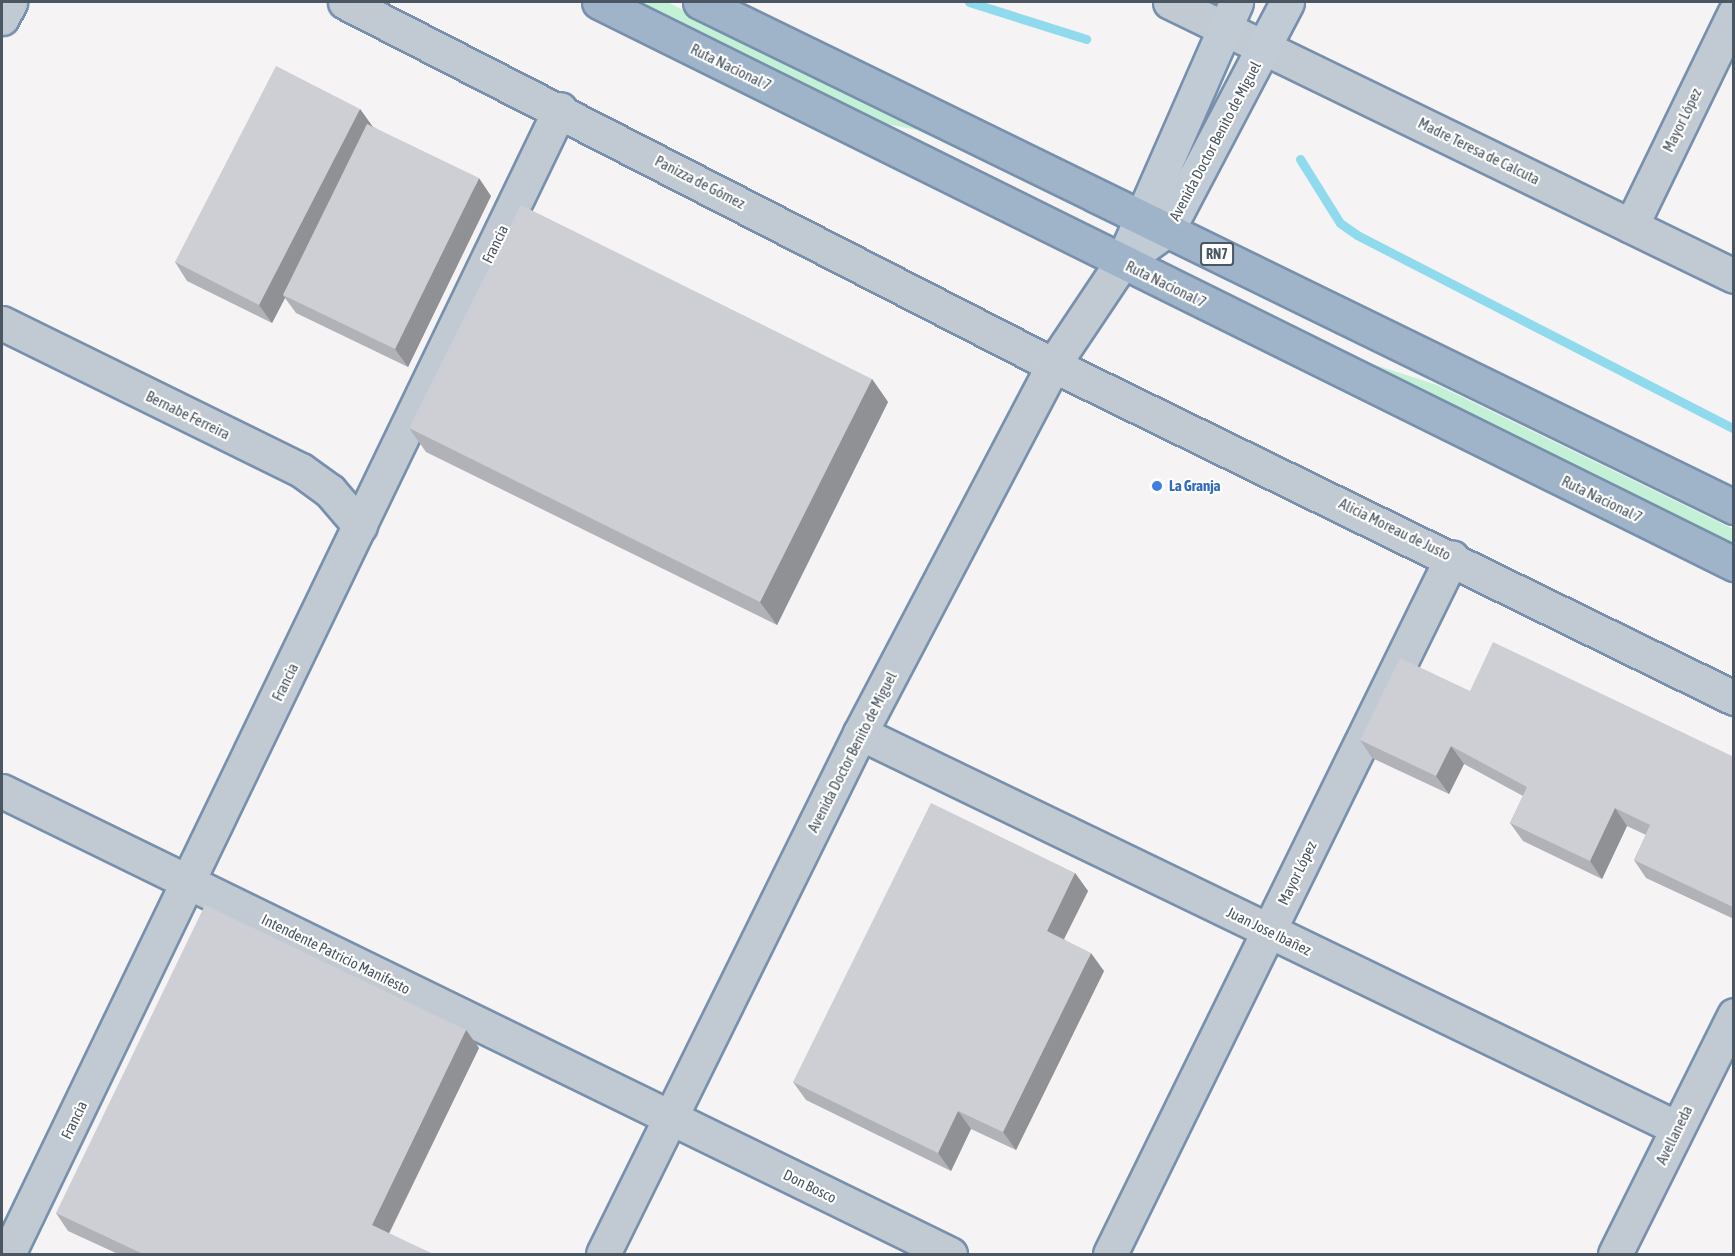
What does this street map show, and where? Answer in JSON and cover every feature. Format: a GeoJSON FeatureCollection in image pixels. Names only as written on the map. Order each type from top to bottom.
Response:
{"type":"FeatureCollection","features":[{"type":"Feature","properties":{"kind":"highway","name":"Ruta Nacional 7"},"geometry":{"type":"LineString","coordinates":[[600,2],[1734,564]]}},
{"type":"Feature","properties":{"kind":"highway","name":"RN7"},"geometry":{"type":"LineString","coordinates":[[700,2],[1734,507]]}},
{"type":"Feature","properties":{"kind":"main road","name":"Avenida Doctor Benito de Miguel"},"geometry":{"type":"LineString","coordinates":[[1122,262],[1155,223],[1265,47],[1287,2]]}},
{"type":"Feature","properties":{"kind":"main road","name":"Avenida Doctor Benito de Miguel"},"geometry":{"type":"LineString","coordinates":[[1155,223],[1229,14]]}},
{"type":"Feature","properties":{"kind":"street"},"geometry":{"type":"LineString","coordinates":[[2,18],[10,2]]}},
{"type":"Feature","properties":{"kind":"street","name":"Panizza de Gómez"},"geometry":{"type":"LineString","coordinates":[[345,2],[560,109],[1053,365]]}},
{"type":"Feature","properties":{"kind":"street","name":"Madre Teresa de Calcuta"},"geometry":{"type":"LineString","coordinates":[[1170,2],[1229,14],[1265,47],[1734,276]]}},
{"type":"Feature","properties":{"kind":"street","name":"Mayor López"},"geometry":{"type":"LineString","coordinates":[[1631,225],[1734,14]]}},
{"type":"Feature","properties":{"kind":"street","name":"Francia"},"geometry":{"type":"LineString","coordinates":[[5,1254],[188,882],[560,109]]}},
{"type":"Feature","properties":{"kind":"street","name":"Avenida Doctor Benito de Miguel"},"geometry":{"type":"LineString","coordinates":[[603,1254],[860,734],[1053,365],[1122,262]]}},
{"type":"Feature","properties":{"kind":"street","name":"Bernabe Ferreira"},"geometry":{"type":"LineString","coordinates":[[2,323],[302,470],[330,491],[360,526]]}},
{"type":"Feature","properties":{"kind":"street","name":"Alicia Moreau de Justo"},"geometry":{"type":"LineString","coordinates":[[1053,365],[1452,557],[1734,698]]}},
{"type":"Feature","properties":{"kind":"street","name":"Mayor López"},"geometry":{"type":"LineString","coordinates":[[1110,1254],[1452,557]]}},
{"type":"Feature","properties":{"kind":"street","name":"Juan Jose Ibañez"},"geometry":{"type":"LineString","coordinates":[[860,734],[1677,1128]]}},
{"type":"Feature","properties":{"kind":"street","name":"Intendente Patricio Manifesto"},"geometry":{"type":"LineString","coordinates":[[2,791],[671,1118]]}},
{"type":"Feature","properties":{"kind":"street","name":"Avellaneda"},"geometry":{"type":"LineString","coordinates":[[1615,1254],[1734,1015]]}},
{"type":"Feature","properties":{"kind":"street","name":"Don Bosco"},"geometry":{"type":"LineString","coordinates":[[671,1118],[950,1254]]}},
{"type":"Feature","properties":{"kind":"green space"},"geometry":{"type":"Polygon","coordinates":[[[620,2],[667,2],[1071,201],[917,130],[856,118],[620,2]]]}},
{"type":"Feature","properties":{"kind":"green space"},"geometry":{"type":"Polygon","coordinates":[[[1351,357],[1437,385],[1733,529],[1733,548],[1351,357]]]}},
{"type":"Feature","properties":{"kind":"building"},"geometry":{"type":"Polygon","coordinates":[[[276,66],[360,109],[259,305],[175,262],[276,66]]]}},
{"type":"Feature","properties":{"kind":"building"},"geometry":{"type":"Polygon","coordinates":[[[367,124],[479,178],[395,349],[283,295],[367,124]]]}},
{"type":"Feature","properties":{"kind":"building"},"geometry":{"type":"Polygon","coordinates":[[[521,205],[872,379],[760,602],[409,428],[521,205]]]}},
{"type":"Feature","properties":{"kind":"building"},"geometry":{"type":"Polygon","coordinates":[[[1493,642],[1734,757],[1733,907],[1634,860],[1650,825],[1615,808],[1590,861],[1510,823],[1527,787],[1451,746],[1436,776],[1360,740],[1400,658],[1470,691],[1493,642]]]}},
{"type":"Feature","properties":{"kind":"building"},"geometry":{"type":"Polygon","coordinates":[[[931,803],[1075,873],[1047,931],[1091,953],[1003,1132],[958,1111],[938,1153],[793,1082],[931,803]]]}},
{"type":"Feature","properties":{"kind":"building"},"geometry":{"type":"Polygon","coordinates":[[[205,905],[466,1030],[372,1225],[433,1254],[143,1254],[56,1213],[205,905]]]}},
{"type":"Feature","properties":{"kind":"waterway"},"geometry":{"type":"LineString","coordinates":[[969,2],[1086,39]]}},
{"type":"Feature","properties":{"kind":"waterway"},"geometry":{"type":"LineString","coordinates":[[1300,159],[1340,223],[1357,235],[1734,429]]}},
{"type":"Feature","properties":{"kind":"place","name":"La Granja"},"geometry":{"type":"Point","coordinates":[1157,486]}}]}
